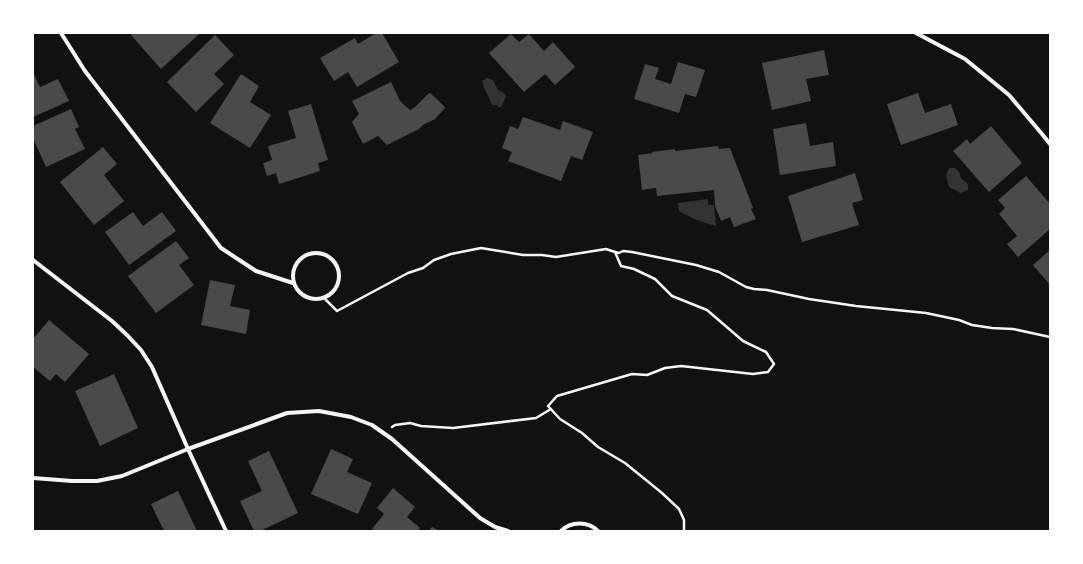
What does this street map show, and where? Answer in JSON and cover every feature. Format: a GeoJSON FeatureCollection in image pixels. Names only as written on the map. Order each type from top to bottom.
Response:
{"type":"FeatureCollection","features":[{"type":"Feature","properties":{"kind":"street"},"geometry":{"type":"LineString","coordinates":[[61,33],[85,71],[221,248],[256,272],[293,283]]}},
{"type":"Feature","properties":{"kind":"street"},"geometry":{"type":"LineString","coordinates":[[916,33],[965,60],[1009,95],[1050,144]]}},
{"type":"Feature","properties":{"kind":"street"},"geometry":{"type":"LineString","coordinates":[[309,253],[318,253],[327,256],[334,262],[339,270],[339,279],[336,288],[330,295],[324,298],[313,300],[304,297],[297,291],[293,283],[292,273],[295,264],[309,253]]}},
{"type":"Feature","properties":{"kind":"street"},"geometry":{"type":"LineString","coordinates":[[33,260],[112,322],[141,350],[152,367],[226,531]]}},
{"type":"Feature","properties":{"kind":"street"},"geometry":{"type":"LineString","coordinates":[[33,478],[97,481],[122,476],[188,449],[287,413],[319,410],[350,417],[372,425],[392,439],[480,518],[495,527],[508,531]]}},
{"type":"Feature","properties":{"kind":"street"},"geometry":{"type":"LineString","coordinates":[[560,531],[574,524],[584,523],[594,527],[598,531]]}},
{"type":"Feature","properties":{"kind":"path"},"geometry":{"type":"LineString","coordinates":[[324,298],[337,310],[408,273],[423,268],[434,260],[451,254],[482,248],[523,255],[556,257],[606,250],[619,253],[623,251],[632,252],[719,272],[746,287],[754,289],[856,306],[926,313],[959,320],[972,325],[1013,329],[1050,337]]}},
{"type":"Feature","properties":{"kind":"path"},"geometry":{"type":"LineString","coordinates":[[615,252],[621,266],[634,269],[655,278],[672,296],[707,310],[743,341],[766,352],[774,364],[768,372],[753,374],[681,366],[665,368],[647,375],[632,374],[557,396],[548,406],[560,419],[582,433],[598,448],[625,462],[662,493],[679,509],[684,520],[684,531]]}},
{"type":"Feature","properties":{"kind":"path"},"geometry":{"type":"LineString","coordinates":[[383,433],[394,425],[410,423],[421,426],[453,428],[536,418],[551,409]]}},
{"type":"Feature","properties":{"kind":"shaded area"},"geometry":{"type":"Polygon","coordinates":[[[487,78],[493,80],[498,90],[506,96],[502,106],[499,107],[492,105],[482,81],[487,78]]]}},
{"type":"Feature","properties":{"kind":"shaded area"},"geometry":{"type":"Polygon","coordinates":[[[950,168],[955,168],[959,172],[961,178],[968,184],[968,190],[960,193],[949,187],[946,175],[950,168]]]}},
{"type":"Feature","properties":{"kind":"shaded area"},"geometry":{"type":"Polygon","coordinates":[[[708,199],[708,205],[714,205],[716,226],[696,220],[679,211],[678,203],[708,199]]]}},
{"type":"Feature","properties":{"kind":"building"},"geometry":{"type":"Polygon","coordinates":[[[133,33],[199,34],[161,69],[131,35],[133,33]]]}},
{"type":"Feature","properties":{"kind":"building"},"geometry":{"type":"Polygon","coordinates":[[[376,33],[382,33],[399,62],[357,87],[348,72],[334,81],[320,58],[355,38],[358,44],[376,33]]]}},
{"type":"Feature","properties":{"kind":"building"},"geometry":{"type":"Polygon","coordinates":[[[511,34],[519,42],[529,34],[544,51],[553,42],[575,67],[555,85],[545,74],[524,92],[489,53],[511,34]]]}},
{"type":"Feature","properties":{"kind":"building"},"geometry":{"type":"Polygon","coordinates":[[[215,35],[234,55],[214,74],[224,84],[196,112],[167,82],[215,35]]]}},
{"type":"Feature","properties":{"kind":"building"},"geometry":{"type":"Polygon","coordinates":[[[824,50],[829,75],[806,79],[811,101],[772,110],[762,63],[824,50]]]}},
{"type":"Feature","properties":{"kind":"building"},"geometry":{"type":"Polygon","coordinates":[[[678,62],[705,70],[696,97],[685,94],[679,113],[634,99],[645,64],[659,68],[655,79],[671,84],[678,62]]]}},
{"type":"Feature","properties":{"kind":"building"},"geometry":{"type":"Polygon","coordinates":[[[33,72],[40,87],[58,79],[69,101],[33,117],[33,72]]]}},
{"type":"Feature","properties":{"kind":"building"},"geometry":{"type":"Polygon","coordinates":[[[241,74],[259,86],[250,102],[271,115],[250,148],[210,123],[241,74]]]}},
{"type":"Feature","properties":{"kind":"building"},"geometry":{"type":"Polygon","coordinates":[[[391,82],[400,101],[410,110],[430,93],[445,108],[435,119],[387,145],[378,136],[363,144],[352,122],[359,114],[352,101],[391,82]]]}},
{"type":"Feature","properties":{"kind":"building"},"geometry":{"type":"Polygon","coordinates":[[[918,93],[925,113],[951,104],[958,125],[901,145],[887,104],[918,93]]]}},
{"type":"Feature","properties":{"kind":"building"},"geometry":{"type":"Polygon","coordinates":[[[311,104],[328,160],[318,163],[320,171],[279,184],[276,173],[267,176],[263,163],[272,160],[268,146],[296,138],[288,111],[311,104]]]}},
{"type":"Feature","properties":{"kind":"building"},"geometry":{"type":"Polygon","coordinates":[[[71,109],[79,127],[75,129],[85,149],[46,167],[33,138],[33,126],[71,109]]]}},
{"type":"Feature","properties":{"kind":"building"},"geometry":{"type":"Polygon","coordinates":[[[523,117],[560,130],[563,121],[593,132],[582,160],[571,156],[561,181],[508,161],[512,152],[502,148],[510,126],[518,129],[523,117]]]}},
{"type":"Feature","properties":{"kind":"building"},"geometry":{"type":"Polygon","coordinates":[[[806,123],[810,146],[833,142],[836,166],[780,175],[773,129],[806,123]]]}},
{"type":"Feature","properties":{"kind":"building"},"geometry":{"type":"Polygon","coordinates":[[[991,126],[1022,163],[989,192],[953,151],[967,139],[970,144],[991,126]]]}},
{"type":"Feature","properties":{"kind":"building"},"geometry":{"type":"Polygon","coordinates":[[[718,146],[719,149],[730,148],[753,208],[751,209],[756,219],[734,227],[730,217],[721,221],[715,206],[714,190],[657,196],[656,188],[642,190],[638,155],[675,149],[675,151],[718,146]]]}},
{"type":"Feature","properties":{"kind":"building"},"geometry":{"type":"Polygon","coordinates":[[[103,147],[117,164],[104,175],[124,201],[94,225],[60,182],[103,147]]]}},
{"type":"Feature","properties":{"kind":"building"},"geometry":{"type":"Polygon","coordinates":[[[855,173],[863,200],[852,203],[859,225],[802,242],[788,196],[855,173]]]}},
{"type":"Feature","properties":{"kind":"building"},"geometry":{"type":"Polygon","coordinates":[[[1026,176],[1050,204],[1050,229],[1018,257],[1007,244],[1017,236],[999,214],[1005,208],[998,200],[1026,176]]]}},
{"type":"Feature","properties":{"kind":"building"},"geometry":{"type":"Polygon","coordinates":[[[133,212],[143,226],[162,212],[176,231],[129,265],[105,232],[133,212]]]}},
{"type":"Feature","properties":{"kind":"building"},"geometry":{"type":"Polygon","coordinates":[[[176,241],[189,258],[179,265],[194,285],[156,313],[128,276],[176,241]]]}},
{"type":"Feature","properties":{"kind":"building"},"geometry":{"type":"Polygon","coordinates":[[[1050,250],[1050,285],[1033,265],[1050,250]]]}},
{"type":"Feature","properties":{"kind":"building"},"geometry":{"type":"Polygon","coordinates":[[[210,280],[235,285],[230,306],[250,310],[246,334],[201,325],[210,280]]]}},
{"type":"Feature","properties":{"kind":"building"},"geometry":{"type":"Polygon","coordinates":[[[49,320],[89,354],[65,382],[56,374],[50,381],[33,367],[33,339],[49,320]]]}},
{"type":"Feature","properties":{"kind":"building"},"geometry":{"type":"Polygon","coordinates":[[[114,374],[138,428],[100,446],[75,391],[114,374]]]}},
{"type":"Feature","properties":{"kind":"building"},"geometry":{"type":"Polygon","coordinates":[[[331,449],[353,459],[347,472],[372,483],[358,514],[311,494],[331,449]]]}},
{"type":"Feature","properties":{"kind":"building"},"geometry":{"type":"Polygon","coordinates":[[[269,451],[298,513],[260,531],[254,531],[240,501],[262,491],[248,461],[269,451]]]}},
{"type":"Feature","properties":{"kind":"building"},"geometry":{"type":"Polygon","coordinates":[[[393,488],[415,507],[407,517],[420,528],[418,531],[375,531],[372,529],[384,514],[377,508],[393,488]]]}},
{"type":"Feature","properties":{"kind":"building"},"geometry":{"type":"Polygon","coordinates":[[[178,491],[197,531],[164,531],[151,504],[178,491]]]}},
{"type":"Feature","properties":{"kind":"building"},"geometry":{"type":"Polygon","coordinates":[[[432,527],[439,531],[429,531],[432,527]]]}}]}
